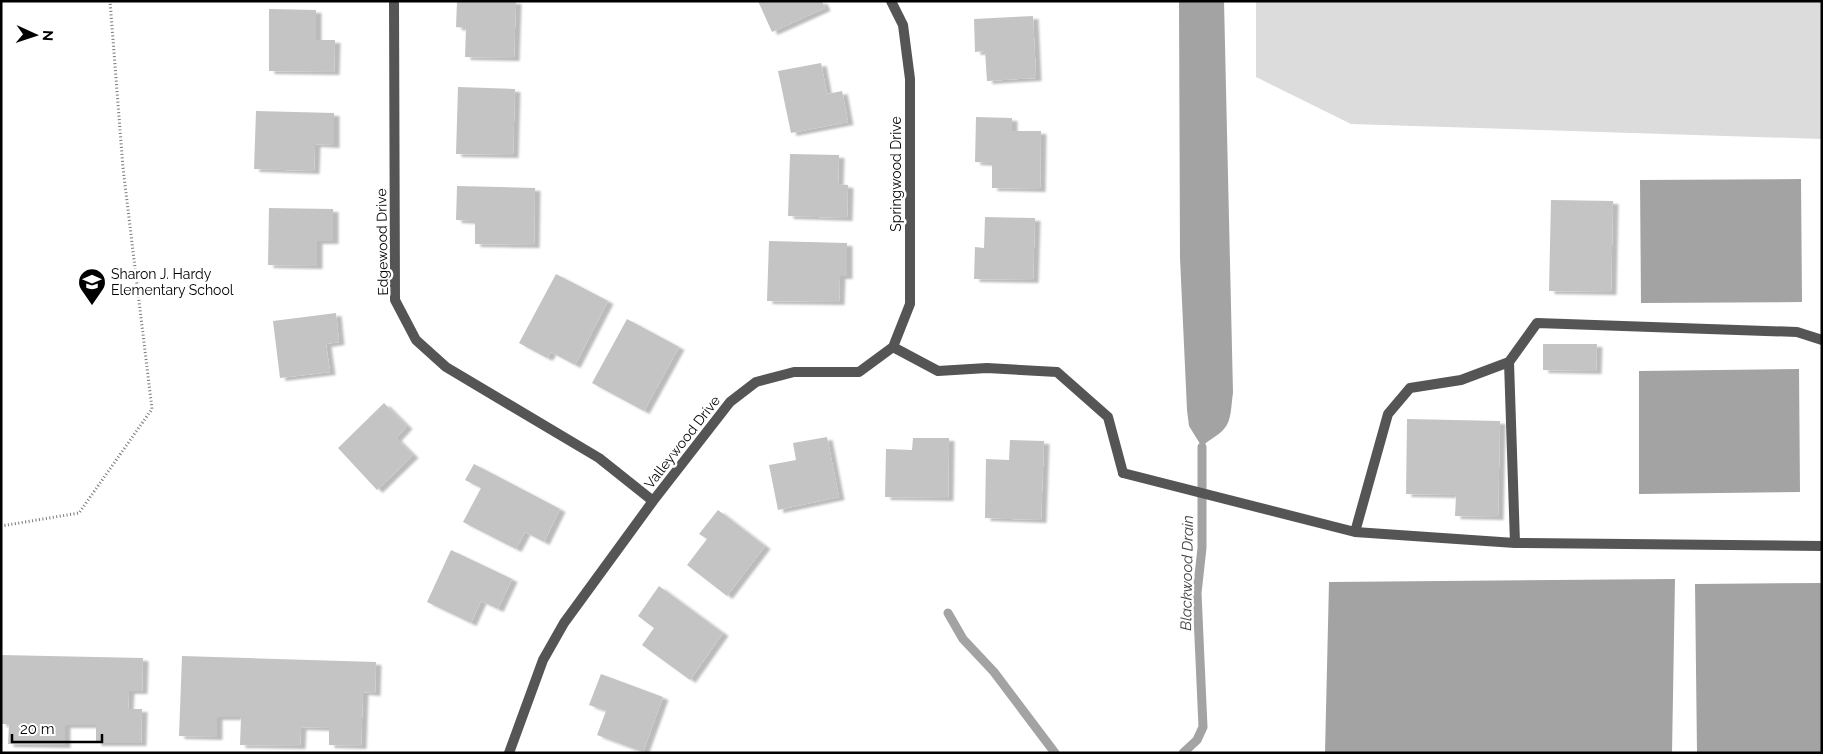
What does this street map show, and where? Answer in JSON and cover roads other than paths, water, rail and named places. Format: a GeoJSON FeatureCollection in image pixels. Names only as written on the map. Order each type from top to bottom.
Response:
{"type":"FeatureCollection","features":[{"type":"Feature","properties":{"kind":"street","name":"Edgewood Drive"},"geometry":{"type":"LineString","coordinates":[[394,1],[395,300],[416,340],[446,367],[599,458],[653,501]]}},
{"type":"Feature","properties":{"kind":"street","name":"Springwood Drive"},"geometry":{"type":"LineString","coordinates":[[891,1],[902,25],[910,79],[910,304],[893,347]]}},
{"type":"Feature","properties":{"kind":"street"},"geometry":{"type":"LineString","coordinates":[[1355,532],[1388,414],[1410,388],[1461,380],[1509,362],[1536,323],[1797,332],[1822,340]]}},
{"type":"Feature","properties":{"kind":"street","name":"Valleywood Drive"},"geometry":{"type":"LineString","coordinates":[[509,753],[543,660],[564,623],[653,501],[730,402],[756,382],[794,372],[859,372],[893,347]]}},
{"type":"Feature","properties":{"kind":"street"},"geometry":{"type":"LineString","coordinates":[[893,347],[938,371],[987,368],[1057,372],[1108,417],[1124,472],[1355,532],[1516,543],[1822,546]]}},
{"type":"Feature","properties":{"kind":"street"},"geometry":{"type":"LineString","coordinates":[[1509,362],[1516,543]]}},
{"type":"Feature","properties":{"kind":"waterway","name":"Blackwood Drain"},"geometry":{"type":"LineString","coordinates":[[1183,753],[1197,740],[1203,727],[1197,593],[1202,548],[1202,447]]}},
{"type":"Feature","properties":{"kind":"waterway"},"geometry":{"type":"LineString","coordinates":[[948,613],[963,639],[994,672],[1055,753]]}},
{"type":"Feature","properties":{"kind":"place","name":"Sharon J. Hardy Elementary School"},"geometry":{"type":"Point","coordinates":[92,306]}}]}
